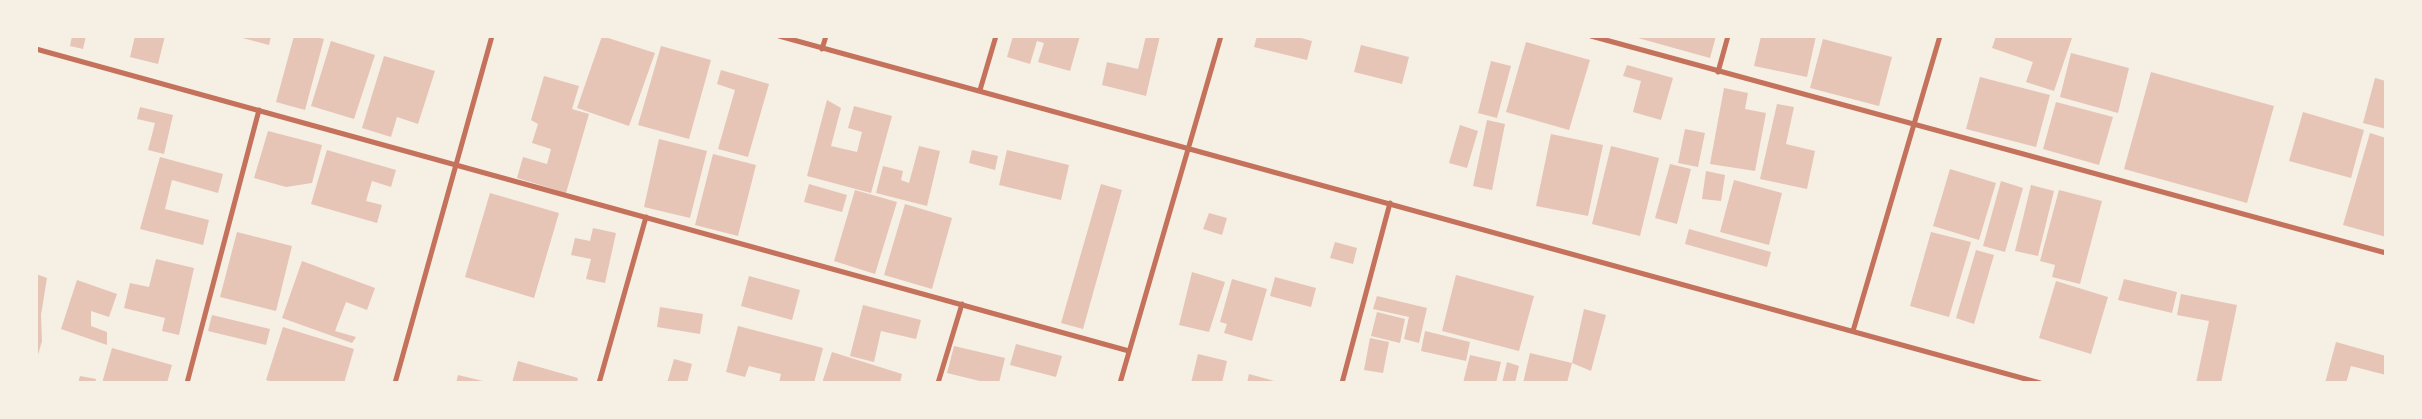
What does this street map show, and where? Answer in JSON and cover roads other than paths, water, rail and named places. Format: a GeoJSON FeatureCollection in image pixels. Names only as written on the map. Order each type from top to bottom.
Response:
{"type":"FeatureCollection","features":[{"type":"Feature","properties":{"kind":"street"},"geometry":{"type":"LineString","coordinates":[[395,383],[492,36]]}},
{"type":"Feature","properties":{"kind":"street"},"geometry":{"type":"LineString","coordinates":[[779,36],[2040,383]]}},
{"type":"Feature","properties":{"kind":"street"},"geometry":{"type":"LineString","coordinates":[[822,48],[826,36]]}},
{"type":"Feature","properties":{"kind":"street"},"geometry":{"type":"LineString","coordinates":[[980,90],[996,36]]}},
{"type":"Feature","properties":{"kind":"street"},"geometry":{"type":"LineString","coordinates":[[1120,383],[1221,36]]}},
{"type":"Feature","properties":{"kind":"street"},"geometry":{"type":"LineString","coordinates":[[1591,36],[2386,253]]}},
{"type":"Feature","properties":{"kind":"street"},"geometry":{"type":"LineString","coordinates":[[1718,72],[1728,36]]}},
{"type":"Feature","properties":{"kind":"street"},"geometry":{"type":"LineString","coordinates":[[1853,331],[1940,36]]}},
{"type":"Feature","properties":{"kind":"street"},"geometry":{"type":"LineString","coordinates":[[36,49],[1129,351]]}},
{"type":"Feature","properties":{"kind":"street"},"geometry":{"type":"LineString","coordinates":[[186,383],[259,110]]}},
{"type":"Feature","properties":{"kind":"street"},"geometry":{"type":"LineString","coordinates":[[1342,383],[1390,203]]}},
{"type":"Feature","properties":{"kind":"street"},"geometry":{"type":"LineString","coordinates":[[599,383],[646,217]]}},
{"type":"Feature","properties":{"kind":"street"},"geometry":{"type":"LineString","coordinates":[[938,383],[962,304]]}}]}
